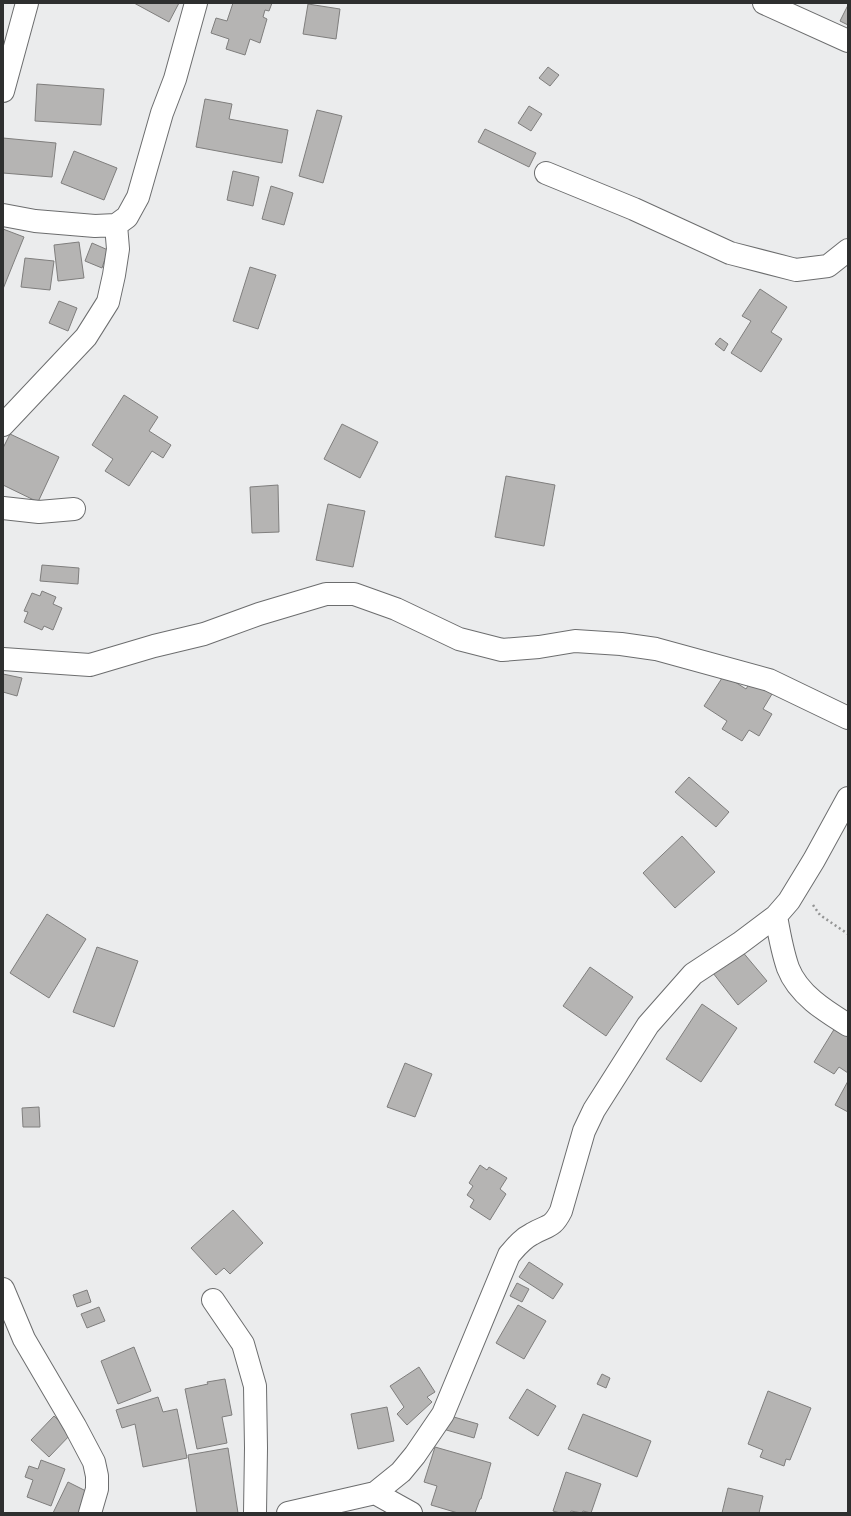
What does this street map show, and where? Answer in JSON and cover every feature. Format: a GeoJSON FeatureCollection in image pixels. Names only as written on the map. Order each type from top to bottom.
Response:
{"type":"FeatureCollection","features":[{"type":"Feature","properties":{"kind":"street"},"geometry":{"type":"LineString","coordinates":[[3,91],[27,3]]}},
{"type":"Feature","properties":{"kind":"street"},"geometry":{"type":"LineString","coordinates":[[3,215],[42,222],[95,226],[116,225],[126,217],[138,197],[162,113],[175,79],[196,3]]}},
{"type":"Feature","properties":{"kind":"street"},"geometry":{"type":"LineString","coordinates":[[764,3],[848,41]]}},
{"type":"Feature","properties":{"kind":"street"},"geometry":{"type":"LineString","coordinates":[[546,173],[634,209],[730,252],[796,270],[828,266],[848,250]]}},
{"type":"Feature","properties":{"kind":"street"},"geometry":{"type":"LineString","coordinates":[[3,425],[86,337],[108,302],[118,250],[116,225]]}},
{"type":"Feature","properties":{"kind":"street"},"geometry":{"type":"LineString","coordinates":[[3,508],[40,512],[74,509]]}},
{"type":"Feature","properties":{"kind":"street"},"geometry":{"type":"LineString","coordinates":[[3,659],[90,665],[154,646],[204,634],[259,614],[326,594],[354,594],[396,609],[459,639],[502,650],[539,647],[575,641],[621,644],[656,649],[769,680],[848,718]]}},
{"type":"Feature","properties":{"kind":"street"},"geometry":{"type":"LineString","coordinates":[[288,1513],[375,1493],[401,1472],[415,1455],[443,1414],[509,1255],[520,1242],[533,1233],[547,1228],[556,1220],[584,1132],[594,1110],[648,1025],[693,974],[740,943],[776,916],[789,901],[805,875],[848,798]]}},
{"type":"Feature","properties":{"kind":"street"},"geometry":{"type":"LineString","coordinates":[[776,916],[788,969],[797,983],[809,997],[823,1009],[848,1025]]}},
{"type":"Feature","properties":{"kind":"street"},"geometry":{"type":"LineString","coordinates":[[3,1289],[24,1338],[94,1462],[97,1476],[97,1489],[90,1513]]}},
{"type":"Feature","properties":{"kind":"street"},"geometry":{"type":"LineString","coordinates":[[213,1300],[243,1344],[255,1386],[255,1513]]}},
{"type":"Feature","properties":{"kind":"street"},"geometry":{"type":"LineString","coordinates":[[375,1493],[411,1513]]}},
{"type":"Feature","properties":{"kind":"path"},"geometry":{"type":"LineString","coordinates":[[805,875],[812,903],[820,915],[848,934]]}},
{"type":"Feature","properties":{"kind":"building"},"geometry":{"type":"Polygon","coordinates":[[[134,3],[179,3],[169,22],[134,3]]]}},
{"type":"Feature","properties":{"kind":"building"},"geometry":{"type":"Polygon","coordinates":[[[233,3],[272,3],[269,11],[265,10],[263,17],[267,19],[260,43],[250,39],[245,55],[226,49],[229,39],[211,33],[216,18],[227,21],[233,3]]]}},
{"type":"Feature","properties":{"kind":"building"},"geometry":{"type":"Polygon","coordinates":[[[308,4],[340,9],[336,39],[303,34],[308,4]]]}},
{"type":"Feature","properties":{"kind":"building"},"geometry":{"type":"Polygon","coordinates":[[[848,5],[848,25],[840,21],[848,5]]]}},
{"type":"Feature","properties":{"kind":"building"},"geometry":{"type":"Polygon","coordinates":[[[548,67],[559,75],[550,86],[539,78],[548,67]]]}},
{"type":"Feature","properties":{"kind":"building"},"geometry":{"type":"Polygon","coordinates":[[[37,84],[104,89],[101,125],[35,121],[37,84]]]}},
{"type":"Feature","properties":{"kind":"building"},"geometry":{"type":"Polygon","coordinates":[[[205,99],[232,104],[229,119],[288,130],[282,163],[196,147],[205,99]]]}},
{"type":"Feature","properties":{"kind":"building"},"geometry":{"type":"Polygon","coordinates":[[[529,106],[542,114],[531,131],[518,123],[529,106]]]}},
{"type":"Feature","properties":{"kind":"building"},"geometry":{"type":"Polygon","coordinates":[[[317,110],[342,116],[323,183],[299,176],[317,110]]]}},
{"type":"Feature","properties":{"kind":"building"},"geometry":{"type":"Polygon","coordinates":[[[485,129],[536,153],[529,167],[478,142],[485,129]]]}},
{"type":"Feature","properties":{"kind":"building"},"geometry":{"type":"Polygon","coordinates":[[[3,138],[56,143],[52,177],[3,173],[3,138]]]}},
{"type":"Feature","properties":{"kind":"building"},"geometry":{"type":"Polygon","coordinates":[[[74,151],[117,168],[104,200],[61,183],[74,151]]]}},
{"type":"Feature","properties":{"kind":"building"},"geometry":{"type":"Polygon","coordinates":[[[233,171],[259,177],[253,206],[227,200],[233,171]]]}},
{"type":"Feature","properties":{"kind":"building"},"geometry":{"type":"Polygon","coordinates":[[[271,186],[293,193],[284,225],[262,219],[271,186]]]}},
{"type":"Feature","properties":{"kind":"building"},"geometry":{"type":"Polygon","coordinates":[[[3,229],[24,237],[3,289],[3,229]]]}},
{"type":"Feature","properties":{"kind":"building"},"geometry":{"type":"Polygon","coordinates":[[[79,242],[84,278],[58,281],[54,245],[79,242]]]}},
{"type":"Feature","properties":{"kind":"building"},"geometry":{"type":"Polygon","coordinates":[[[92,243],[108,250],[102,268],[85,261],[92,243]]]}},
{"type":"Feature","properties":{"kind":"building"},"geometry":{"type":"Polygon","coordinates":[[[25,258],[54,261],[50,290],[21,287],[25,258]]]}},
{"type":"Feature","properties":{"kind":"building"},"geometry":{"type":"Polygon","coordinates":[[[250,267],[276,275],[258,329],[233,321],[250,267]]]}},
{"type":"Feature","properties":{"kind":"building"},"geometry":{"type":"Polygon","coordinates":[[[760,289],[787,307],[771,332],[782,339],[761,372],[731,353],[751,321],[742,316],[760,289]]]}},
{"type":"Feature","properties":{"kind":"building"},"geometry":{"type":"Polygon","coordinates":[[[59,301],[77,308],[68,331],[49,323],[59,301]]]}},
{"type":"Feature","properties":{"kind":"building"},"geometry":{"type":"Polygon","coordinates":[[[720,338],[728,344],[724,351],[715,344],[720,338]]]}},
{"type":"Feature","properties":{"kind":"building"},"geometry":{"type":"Polygon","coordinates":[[[124,395],[158,417],[149,431],[171,445],[163,458],[152,451],[129,486],[105,471],[113,459],[92,445],[124,395]]]}},
{"type":"Feature","properties":{"kind":"building"},"geometry":{"type":"Polygon","coordinates":[[[342,424],[378,442],[360,478],[324,459],[342,424]]]}},
{"type":"Feature","properties":{"kind":"building"},"geometry":{"type":"Polygon","coordinates":[[[10,434],[59,457],[38,502],[3,485],[3,448],[10,434]]]}},
{"type":"Feature","properties":{"kind":"building"},"geometry":{"type":"Polygon","coordinates":[[[506,476],[555,485],[544,546],[495,537],[506,476]]]}},
{"type":"Feature","properties":{"kind":"building"},"geometry":{"type":"Polygon","coordinates":[[[278,485],[279,532],[252,533],[250,487],[278,485]]]}},
{"type":"Feature","properties":{"kind":"building"},"geometry":{"type":"Polygon","coordinates":[[[328,504],[365,511],[353,567],[316,560],[328,504]]]}},
{"type":"Feature","properties":{"kind":"building"},"geometry":{"type":"Polygon","coordinates":[[[42,565],[79,568],[78,584],[40,581],[42,565]]]}},
{"type":"Feature","properties":{"kind":"building"},"geometry":{"type":"Polygon","coordinates":[[[42,591],[56,597],[53,604],[62,608],[53,630],[44,626],[42,630],[24,622],[28,612],[24,611],[32,593],[40,596],[42,591]]]}},
{"type":"Feature","properties":{"kind":"building"},"geometry":{"type":"Polygon","coordinates":[[[3,674],[22,678],[17,696],[3,692],[3,674]]]}},
{"type":"Feature","properties":{"kind":"building"},"geometry":{"type":"Polygon","coordinates":[[[724,675],[746,689],[751,681],[772,694],[763,709],[772,714],[759,736],[749,730],[742,741],[722,729],[727,721],[704,706],[724,675]]]}},
{"type":"Feature","properties":{"kind":"building"},"geometry":{"type":"Polygon","coordinates":[[[689,777],[729,812],[716,827],[675,792],[689,777]]]}},
{"type":"Feature","properties":{"kind":"building"},"geometry":{"type":"Polygon","coordinates":[[[682,836],[715,872],[675,908],[643,873],[682,836]]]}},
{"type":"Feature","properties":{"kind":"building"},"geometry":{"type":"Polygon","coordinates":[[[47,914],[86,939],[49,998],[10,973],[47,914]]]}},
{"type":"Feature","properties":{"kind":"building"},"geometry":{"type":"Polygon","coordinates":[[[97,947],[138,961],[114,1027],[73,1012],[97,947]]]}},
{"type":"Feature","properties":{"kind":"building"},"geometry":{"type":"Polygon","coordinates":[[[741,950],[767,981],[738,1005],[713,973],[741,950]]]}},
{"type":"Feature","properties":{"kind":"building"},"geometry":{"type":"Polygon","coordinates":[[[590,967],[633,997],[606,1036],[563,1006],[590,967]]]}},
{"type":"Feature","properties":{"kind":"building"},"geometry":{"type":"Polygon","coordinates":[[[702,1004],[737,1028],[701,1082],[666,1059],[702,1004]]]}},
{"type":"Feature","properties":{"kind":"building"},"geometry":{"type":"Polygon","coordinates":[[[838,1023],[848,1029],[848,1073],[839,1067],[834,1074],[814,1062],[838,1023]]]}},
{"type":"Feature","properties":{"kind":"building"},"geometry":{"type":"Polygon","coordinates":[[[405,1063],[432,1074],[415,1117],[387,1107],[405,1063]]]}},
{"type":"Feature","properties":{"kind":"building"},"geometry":{"type":"Polygon","coordinates":[[[848,1081],[848,1112],[835,1105],[848,1081]]]}},
{"type":"Feature","properties":{"kind":"building"},"geometry":{"type":"Polygon","coordinates":[[[39,1107],[40,1127],[23,1127],[22,1108],[39,1107]]]}},
{"type":"Feature","properties":{"kind":"building"},"geometry":{"type":"Polygon","coordinates":[[[480,1165],[487,1170],[489,1167],[507,1178],[500,1189],[506,1194],[490,1220],[470,1207],[474,1200],[467,1195],[473,1186],[469,1183],[480,1165]]]}},
{"type":"Feature","properties":{"kind":"building"},"geometry":{"type":"Polygon","coordinates":[[[233,1210],[263,1243],[230,1274],[224,1268],[216,1275],[191,1248],[233,1210]]]}},
{"type":"Feature","properties":{"kind":"building"},"geometry":{"type":"Polygon","coordinates":[[[529,1262],[563,1284],[553,1299],[519,1277],[529,1262]]]}},
{"type":"Feature","properties":{"kind":"building"},"geometry":{"type":"Polygon","coordinates":[[[517,1283],[529,1289],[522,1302],[510,1296],[517,1283]]]}},
{"type":"Feature","properties":{"kind":"building"},"geometry":{"type":"Polygon","coordinates":[[[87,1290],[91,1302],[77,1307],[73,1295],[87,1290]]]}},
{"type":"Feature","properties":{"kind":"building"},"geometry":{"type":"Polygon","coordinates":[[[518,1305],[546,1321],[524,1359],[496,1343],[518,1305]]]}},
{"type":"Feature","properties":{"kind":"building"},"geometry":{"type":"Polygon","coordinates":[[[99,1307],[105,1321],[87,1328],[81,1314],[99,1307]]]}},
{"type":"Feature","properties":{"kind":"building"},"geometry":{"type":"Polygon","coordinates":[[[134,1347],[151,1391],[118,1404],[101,1361],[134,1347]]]}},
{"type":"Feature","properties":{"kind":"building"},"geometry":{"type":"Polygon","coordinates":[[[419,1367],[435,1392],[427,1397],[432,1402],[407,1425],[397,1414],[404,1407],[390,1386],[419,1367]]]}},
{"type":"Feature","properties":{"kind":"building"},"geometry":{"type":"Polygon","coordinates":[[[602,1374],[610,1378],[606,1388],[597,1384],[602,1374]]]}},
{"type":"Feature","properties":{"kind":"building"},"geometry":{"type":"Polygon","coordinates":[[[225,1379],[232,1415],[222,1417],[227,1443],[197,1449],[185,1389],[208,1384],[207,1382],[225,1379]]]}},
{"type":"Feature","properties":{"kind":"building"},"geometry":{"type":"Polygon","coordinates":[[[527,1389],[556,1406],[538,1436],[509,1418],[527,1389]]]}},
{"type":"Feature","properties":{"kind":"building"},"geometry":{"type":"Polygon","coordinates":[[[768,1391],[811,1408],[790,1460],[786,1459],[784,1466],[760,1457],[763,1450],[748,1444],[768,1391]]]}},
{"type":"Feature","properties":{"kind":"building"},"geometry":{"type":"Polygon","coordinates":[[[158,1397],[163,1412],[177,1409],[187,1458],[143,1467],[135,1424],[122,1428],[116,1410],[158,1397]]]}},
{"type":"Feature","properties":{"kind":"building"},"geometry":{"type":"Polygon","coordinates":[[[387,1407],[394,1441],[358,1449],[351,1414],[387,1407]]]}},
{"type":"Feature","properties":{"kind":"building"},"geometry":{"type":"Polygon","coordinates":[[[583,1414],[651,1441],[637,1477],[568,1449],[583,1414]]]}},
{"type":"Feature","properties":{"kind":"building"},"geometry":{"type":"Polygon","coordinates":[[[447,1415],[478,1424],[474,1438],[443,1429],[447,1415]]]}},
{"type":"Feature","properties":{"kind":"building"},"geometry":{"type":"Polygon","coordinates":[[[54,1416],[72,1433],[49,1457],[31,1440],[54,1416]]]}},
{"type":"Feature","properties":{"kind":"building"},"geometry":{"type":"Polygon","coordinates":[[[435,1447],[491,1463],[481,1499],[475,1513],[458,1513],[431,1505],[437,1486],[424,1482],[435,1447]]]}},
{"type":"Feature","properties":{"kind":"building"},"geometry":{"type":"Polygon","coordinates":[[[228,1448],[238,1513],[197,1513],[188,1455],[228,1448]]]}},
{"type":"Feature","properties":{"kind":"building"},"geometry":{"type":"Polygon","coordinates":[[[41,1460],[65,1469],[51,1506],[27,1497],[33,1480],[25,1477],[29,1466],[38,1469],[41,1460]]]}},
{"type":"Feature","properties":{"kind":"building"},"geometry":{"type":"Polygon","coordinates":[[[566,1472],[601,1484],[591,1513],[571,1511],[570,1513],[560,1513],[553,1511],[566,1472]]]}},
{"type":"Feature","properties":{"kind":"building"},"geometry":{"type":"Polygon","coordinates":[[[68,1482],[92,1494],[82,1513],[53,1513],[68,1482]]]}},
{"type":"Feature","properties":{"kind":"building"},"geometry":{"type":"Polygon","coordinates":[[[728,1488],[763,1496],[759,1513],[722,1513],[728,1488]]]}}]}
